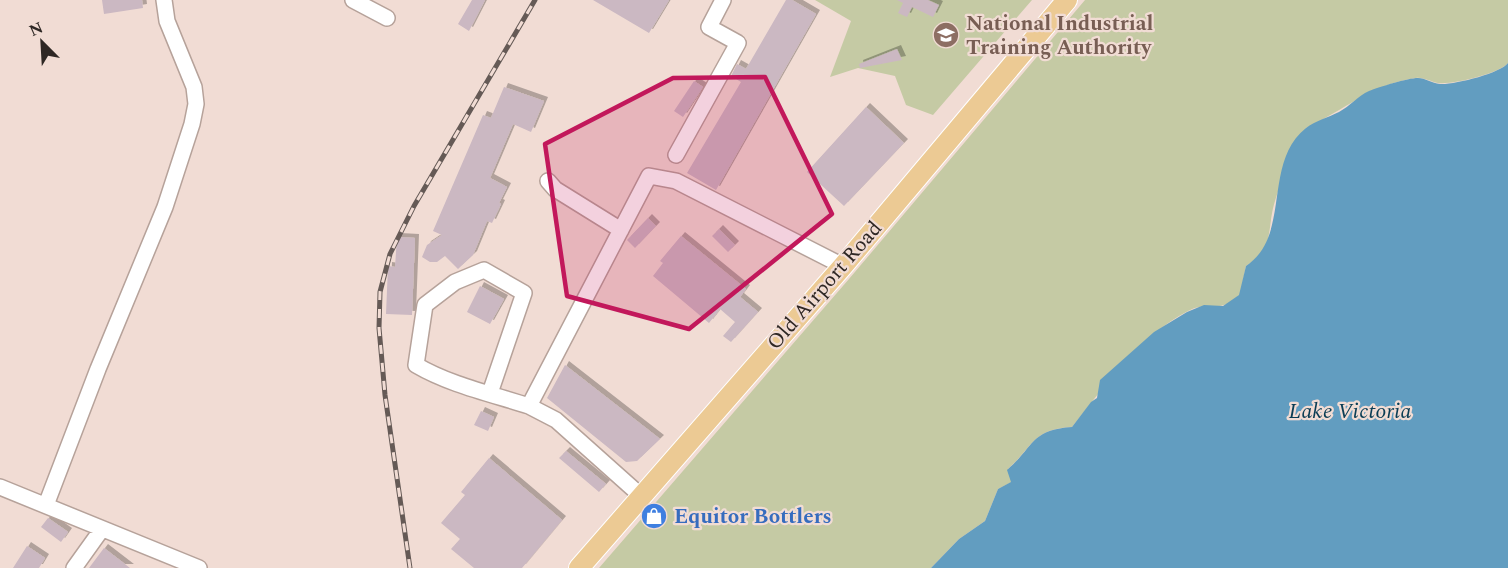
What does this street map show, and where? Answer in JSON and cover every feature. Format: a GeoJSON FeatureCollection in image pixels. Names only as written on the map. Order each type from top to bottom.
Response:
{"type":"FeatureCollection","features":[{"type":"Feature","properties":{"kind":"main road","name":"Old Airport Road"},"geometry":{"type":"LineString","coordinates":[[579,568],[640,495],[843,266],[1067,0]]}},
{"type":"Feature","properties":{"kind":"street"},"geometry":{"type":"LineString","coordinates":[[46,505],[98,369],[165,207],[192,124],[196,104],[194,87],[167,21],[164,0]]}},
{"type":"Feature","properties":{"kind":"street"},"geometry":{"type":"LineString","coordinates":[[353,0],[387,18]]}},
{"type":"Feature","properties":{"kind":"street"},"geometry":{"type":"LineString","coordinates":[[676,155],[738,43],[709,27],[723,0]]}},
{"type":"Feature","properties":{"kind":"street"},"geometry":{"type":"LineString","coordinates":[[529,406],[649,176],[676,181],[843,266]]}},
{"type":"Feature","properties":{"kind":"street"},"geometry":{"type":"LineString","coordinates":[[548,181],[555,189],[621,230]]}},
{"type":"Feature","properties":{"kind":"street"},"geometry":{"type":"LineString","coordinates":[[490,393],[524,293],[484,270],[455,282],[425,305],[416,365],[430,374],[529,406],[556,420],[640,495]]}},
{"type":"Feature","properties":{"kind":"street"},"geometry":{"type":"LineString","coordinates":[[0,486],[102,530],[199,568]]}},
{"type":"Feature","properties":{"kind":"street"},"geometry":{"type":"LineString","coordinates":[[74,568],[102,530]]}},
{"type":"Feature","properties":{"kind":"highlighted area"},"geometry":{"type":"Polygon","coordinates":[[[765,77],[832,214],[689,329],[567,296],[545,144],[673,78],[765,77]]]}},
{"type":"Feature","properties":{"kind":"green space"},"geometry":{"type":"Polygon","coordinates":[[[815,0],[1032,0],[933,115],[906,105],[895,76],[858,68],[830,77],[851,21],[815,0]]]}},
{"type":"Feature","properties":{"kind":"green space"},"geometry":{"type":"Polygon","coordinates":[[[1085,0],[1508,0],[1508,63],[1496,71],[1454,82],[1438,83],[1419,78],[1401,81],[1373,92],[1306,128],[1278,192],[1266,244],[1255,259],[1246,266],[1240,295],[1224,305],[1198,307],[1170,321],[1124,363],[1072,427],[1049,431],[1034,440],[1008,469],[1012,482],[998,489],[985,521],[959,539],[931,568],[599,568],[849,279],[1085,0]]]}},
{"type":"Feature","properties":{"kind":"water","name":"Lake Victoria"},"geometry":{"type":"Polygon","coordinates":[[[1508,63],[1508,568],[931,568],[959,539],[985,521],[998,489],[1011,482],[1007,470],[1034,441],[1048,432],[1072,427],[1091,402],[1097,398],[1100,380],[1154,332],[1187,312],[1204,305],[1223,306],[1239,295],[1246,266],[1260,253],[1269,236],[1285,160],[1293,143],[1306,128],[1339,112],[1365,93],[1379,87],[1418,78],[1440,84],[1456,83],[1496,71],[1508,63]]]}},
{"type":"Feature","properties":{"kind":"building"},"geometry":{"type":"Polygon","coordinates":[[[102,0],[142,0],[143,8],[104,14],[102,0]]]}},
{"type":"Feature","properties":{"kind":"building"},"geometry":{"type":"Polygon","coordinates":[[[472,0],[485,0],[469,31],[458,24],[472,0]]]}},
{"type":"Feature","properties":{"kind":"building"},"geometry":{"type":"Polygon","coordinates":[[[593,0],[669,0],[649,33],[593,0]]]}},
{"type":"Feature","properties":{"kind":"building"},"geometry":{"type":"Polygon","coordinates":[[[786,0],[792,0],[816,14],[716,190],[687,173],[741,82],[731,76],[737,64],[746,69],[786,0]]]}},
{"type":"Feature","properties":{"kind":"building"},"geometry":{"type":"Polygon","coordinates":[[[897,0],[928,0],[939,5],[933,17],[912,7],[907,17],[898,13],[903,3],[897,0]]]}},
{"type":"Feature","properties":{"kind":"building"},"geometry":{"type":"Polygon","coordinates":[[[897,49],[902,60],[860,68],[859,64],[897,49]]]}},
{"type":"Feature","properties":{"kind":"building"},"geometry":{"type":"Polygon","coordinates":[[[694,81],[703,87],[683,117],[674,111],[694,81]]]}},
{"type":"Feature","properties":{"kind":"building"},"geometry":{"type":"Polygon","coordinates":[[[504,87],[544,101],[531,132],[513,124],[490,178],[507,187],[499,203],[501,204],[492,223],[487,221],[473,255],[458,269],[445,256],[437,262],[430,262],[422,257],[427,245],[442,235],[433,231],[483,115],[491,118],[504,87]]]}},
{"type":"Feature","properties":{"kind":"building"},"geometry":{"type":"Polygon","coordinates":[[[866,107],[904,143],[844,206],[807,172],[866,107]]]}},
{"type":"Feature","properties":{"kind":"building"},"geometry":{"type":"Polygon","coordinates":[[[648,218],[656,226],[635,248],[627,240],[648,218]]]}},
{"type":"Feature","properties":{"kind":"building"},"geometry":{"type":"Polygon","coordinates":[[[719,229],[735,245],[728,252],[712,236],[719,229]]]}},
{"type":"Feature","properties":{"kind":"building"},"geometry":{"type":"Polygon","coordinates":[[[681,236],[746,289],[740,297],[758,312],[731,342],[723,336],[735,322],[720,309],[709,323],[653,276],[663,263],[660,261],[681,236]]]}},
{"type":"Feature","properties":{"kind":"building"},"geometry":{"type":"Polygon","coordinates":[[[397,237],[415,238],[412,315],[386,314],[388,266],[395,267],[397,237]]]}},
{"type":"Feature","properties":{"kind":"building"},"geometry":{"type":"Polygon","coordinates":[[[480,286],[504,299],[490,324],[467,312],[480,286]]]}},
{"type":"Feature","properties":{"kind":"building"},"geometry":{"type":"Polygon","coordinates":[[[565,365],[660,439],[637,461],[626,462],[547,398],[565,365]]]}},
{"type":"Feature","properties":{"kind":"building"},"geometry":{"type":"Polygon","coordinates":[[[481,411],[494,417],[488,431],[474,425],[481,411]]]}},
{"type":"Feature","properties":{"kind":"building"},"geometry":{"type":"Polygon","coordinates":[[[566,451],[606,484],[599,492],[559,458],[566,451]]]}},
{"type":"Feature","properties":{"kind":"building"},"geometry":{"type":"Polygon","coordinates":[[[489,458],[562,520],[522,568],[474,568],[451,549],[460,539],[441,523],[465,495],[461,492],[489,458]]]}},
{"type":"Feature","properties":{"kind":"building"},"geometry":{"type":"Polygon","coordinates":[[[48,518],[68,532],[61,542],[41,527],[48,518]]]}},
{"type":"Feature","properties":{"kind":"building"},"geometry":{"type":"Polygon","coordinates":[[[27,546],[45,558],[39,568],[13,568],[27,546]]]}},
{"type":"Feature","properties":{"kind":"building"},"geometry":{"type":"Polygon","coordinates":[[[104,548],[130,568],[89,568],[104,548]]]}},
{"type":"Feature","properties":{"kind":"railway"},"geometry":{"type":"LineString","coordinates":[[410,568],[385,395],[379,328],[380,292],[390,254],[414,206],[535,0]]}},
{"type":"Feature","properties":{"kind":"place","name":"National Industrial Training Authority"},"geometry":{"type":"Point","coordinates":[946,35]}},
{"type":"Feature","properties":{"kind":"place","name":"Equitor Bottlers"},"geometry":{"type":"Point","coordinates":[654,516]}}]}
